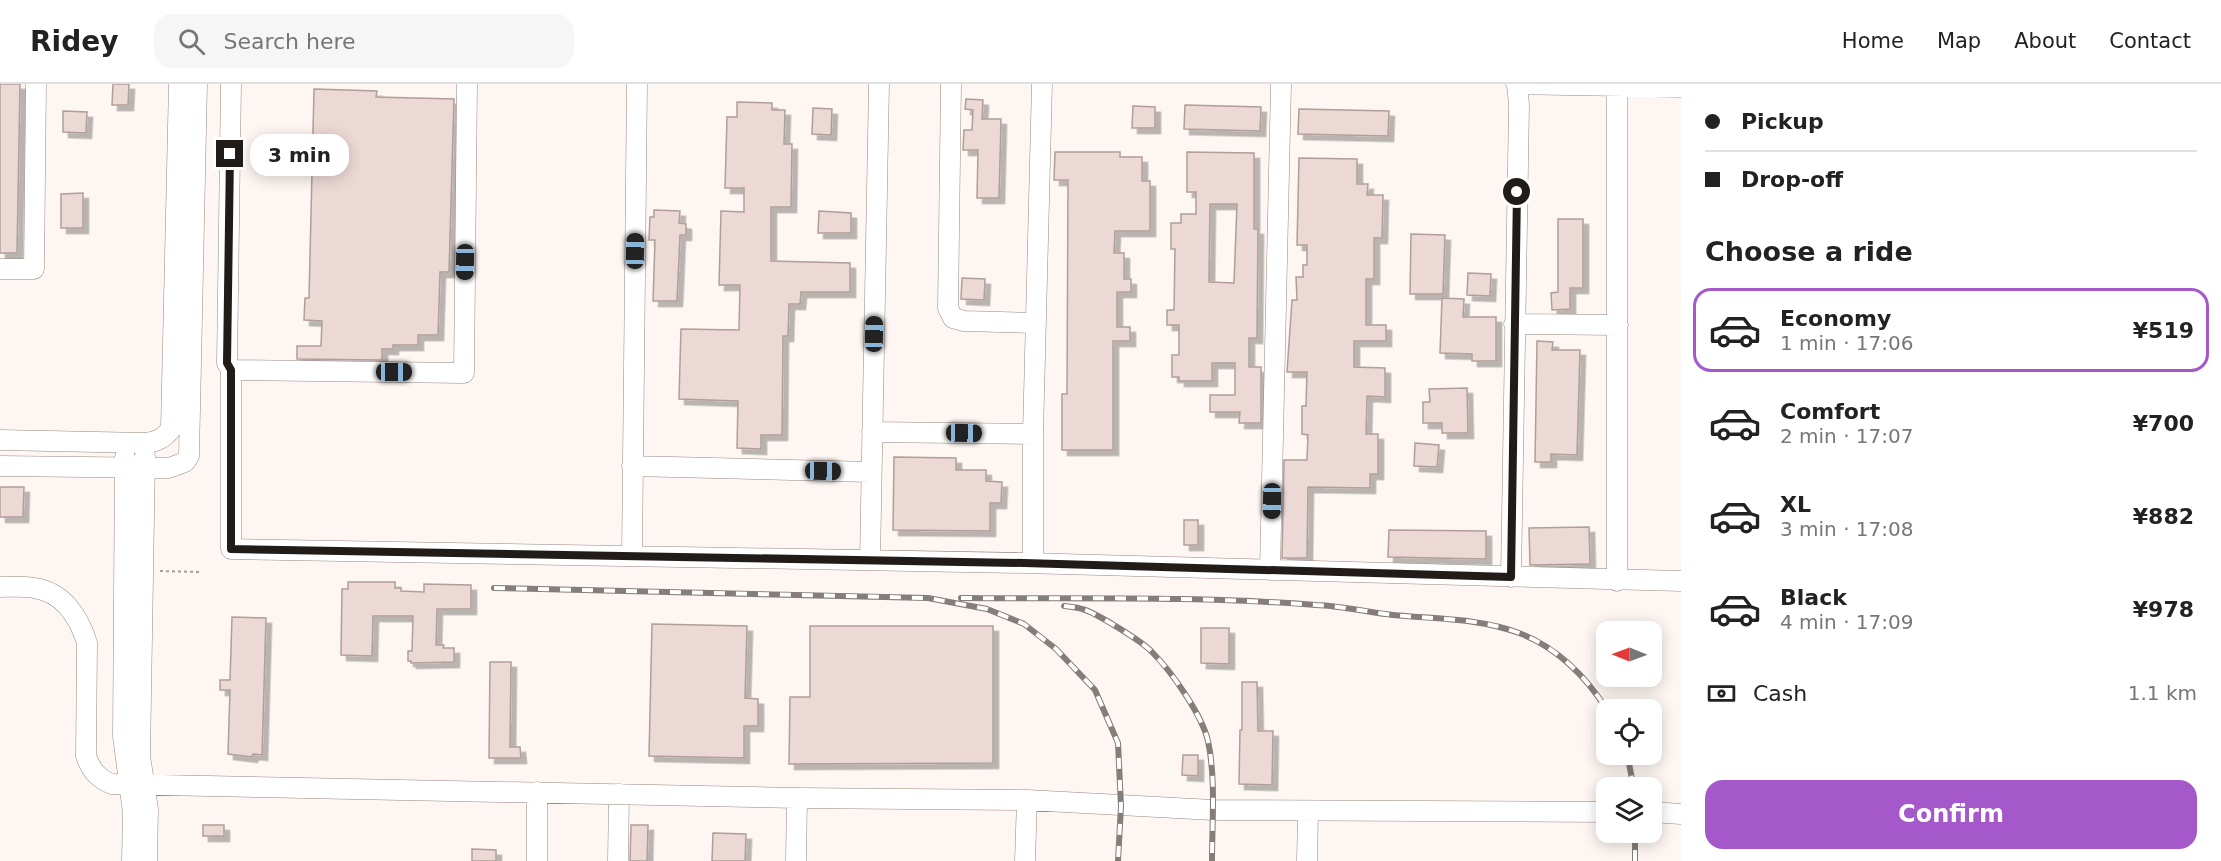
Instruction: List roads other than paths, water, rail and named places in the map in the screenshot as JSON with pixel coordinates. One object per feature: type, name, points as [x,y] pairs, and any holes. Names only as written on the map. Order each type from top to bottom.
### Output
[{"type":"street","points":[[0,269],[34,269],[36,84]]},
{"type":"street","points":[[0,440],[145,443],[166,436],[171,429],[179,84]]},
{"type":"street","points":[[0,466],[135,468],[178,466],[189,456],[196,84]]},
{"type":"street","points":[[231,84],[227,363],[231,370],[231,549],[1033,563],[1681,581]]},
{"type":"street","points":[[231,370],[464,373],[467,84]]},
{"type":"street","points":[[632,556],[637,84]]},
{"type":"street","points":[[870,560],[879,84]]},
{"type":"street","points":[[951,84],[948,308],[953,318],[964,321],[1036,323]]},
{"type":"street","points":[[1033,563],[1033,434],[1042,84]]},
{"type":"street","points":[[1270,570],[1281,84]]},
{"type":"street","points":[[1511,577],[1519,105],[1517,84],[1681,87]]},
{"type":"street","points":[[1617,86],[1617,581]]},
{"type":"street","points":[[1514,324],[1618,325]]},
{"type":"street","points":[[872,432],[1033,434]]},
{"type":"street","points":[[125,443],[135,468],[140,756],[133,813],[132,861]]},
{"type":"street","points":[[135,468],[145,443]]},
{"type":"street","points":[[632,466],[871,472]]},
{"type":"street","points":[[0,587],[34,588],[49,592],[73,611],[82,626],[87,643],[86,756],[93,771],[112,784],[797,798],[1027,800],[1167,808],[1308,812],[1596,812]]},
{"type":"street","points":[[137,785],[148,809],[147,861]]},
{"type":"street","points":[[537,792],[537,861]]},
{"type":"street","points":[[618,861],[619,794]]},
{"type":"street","points":[[796,861],[797,798]]},
{"type":"street","points":[[1025,861],[1027,800]]},
{"type":"street","points":[[1307,861],[1308,812]]},
{"type":"street","points":[[1662,813],[1681,814]]},
{"type":"railway","points":[[494,588],[928,598],[987,609],[1024,624],[1056,649],[1095,690],[1118,743],[1121,806],[1118,861]]},
{"type":"railway","points":[[961,598],[1183,599],[1272,602],[1488,624],[1519,633],[1545,646],[1580,674],[1600,699]]},
{"type":"railway","points":[[1064,606],[1088,611],[1147,647],[1160,660],[1200,719],[1208,741],[1213,785],[1212,861]]},
{"type":"railway","points":[[1629,765],[1632,777]]},
{"type":"railway","points":[[1635,843],[1635,861]]}]
